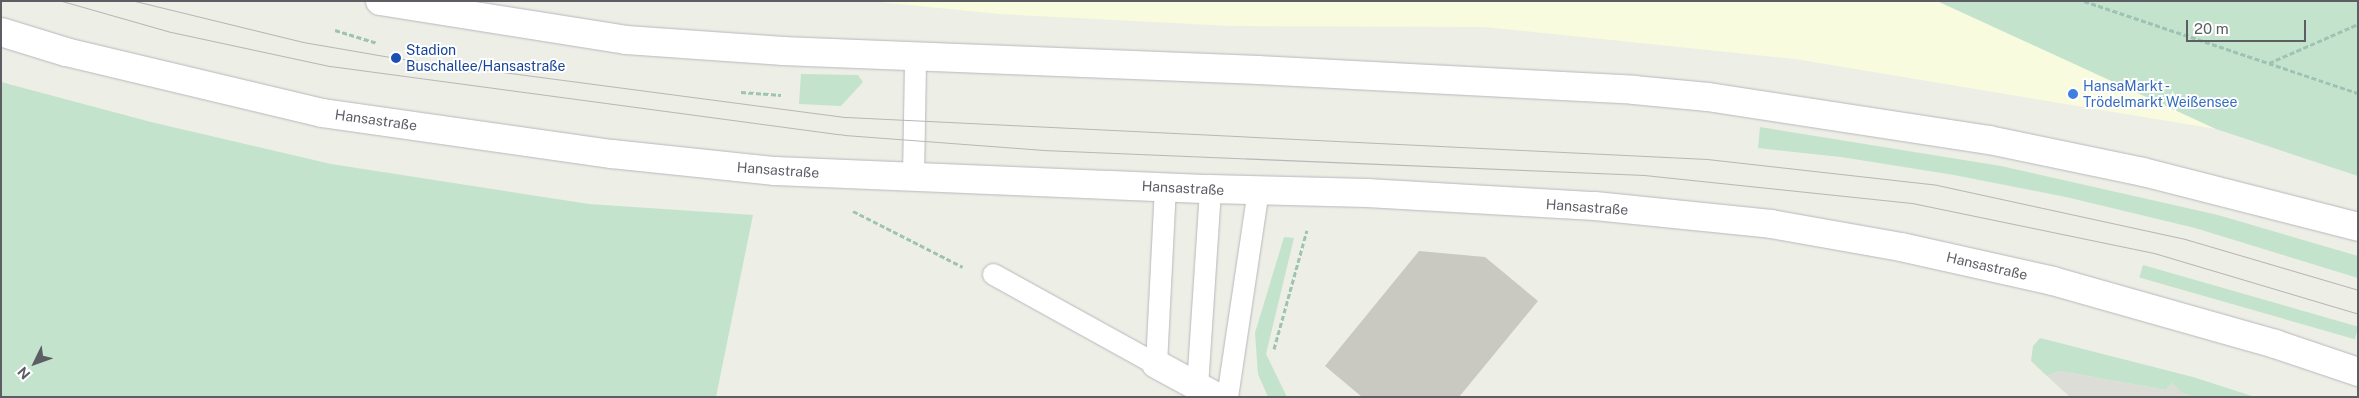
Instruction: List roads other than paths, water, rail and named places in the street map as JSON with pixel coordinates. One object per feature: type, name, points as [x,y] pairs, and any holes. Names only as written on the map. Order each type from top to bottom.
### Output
[{"type":"main road","points":[[380,1],[626,40],[915,57],[1278,70],[1634,90],[1708,97],[1989,140],[2143,172],[2358,227]]},
{"type":"main road","name":"Hansastraße","points":[[1,32],[66,52],[323,113],[612,154],[775,171],[1210,189],[1367,193],[1595,206],[1771,224],[1901,247],[2053,281],[2275,344],[2358,372]]},
{"type":"main road","points":[[1156,364],[1207,391]]},
{"type":"lane","points":[[913,177],[915,57]]},
{"type":"lane","points":[[993,274],[1156,364],[1165,186]]},
{"type":"lane","points":[[1207,391],[1210,189]]},
{"type":"lane","points":[[1227,397],[1258,190]]},
{"type":"tram line","points":[[62,1],[171,32],[330,66],[845,135],[1043,150],[1644,175],[1912,203],[2154,253],[2358,314]]},
{"type":"tram line","points":[[135,1],[303,42],[396,58],[846,117],[1707,159],[1937,185],[2185,239],[2358,290]]},
{"type":"place","name":"Stadion Buschallee/Hansastraße","points":[[396,58]]},
{"type":"place","name":"HansaMarkt - Trödelmarkt Weißensee","points":[[2073,94]]}]
